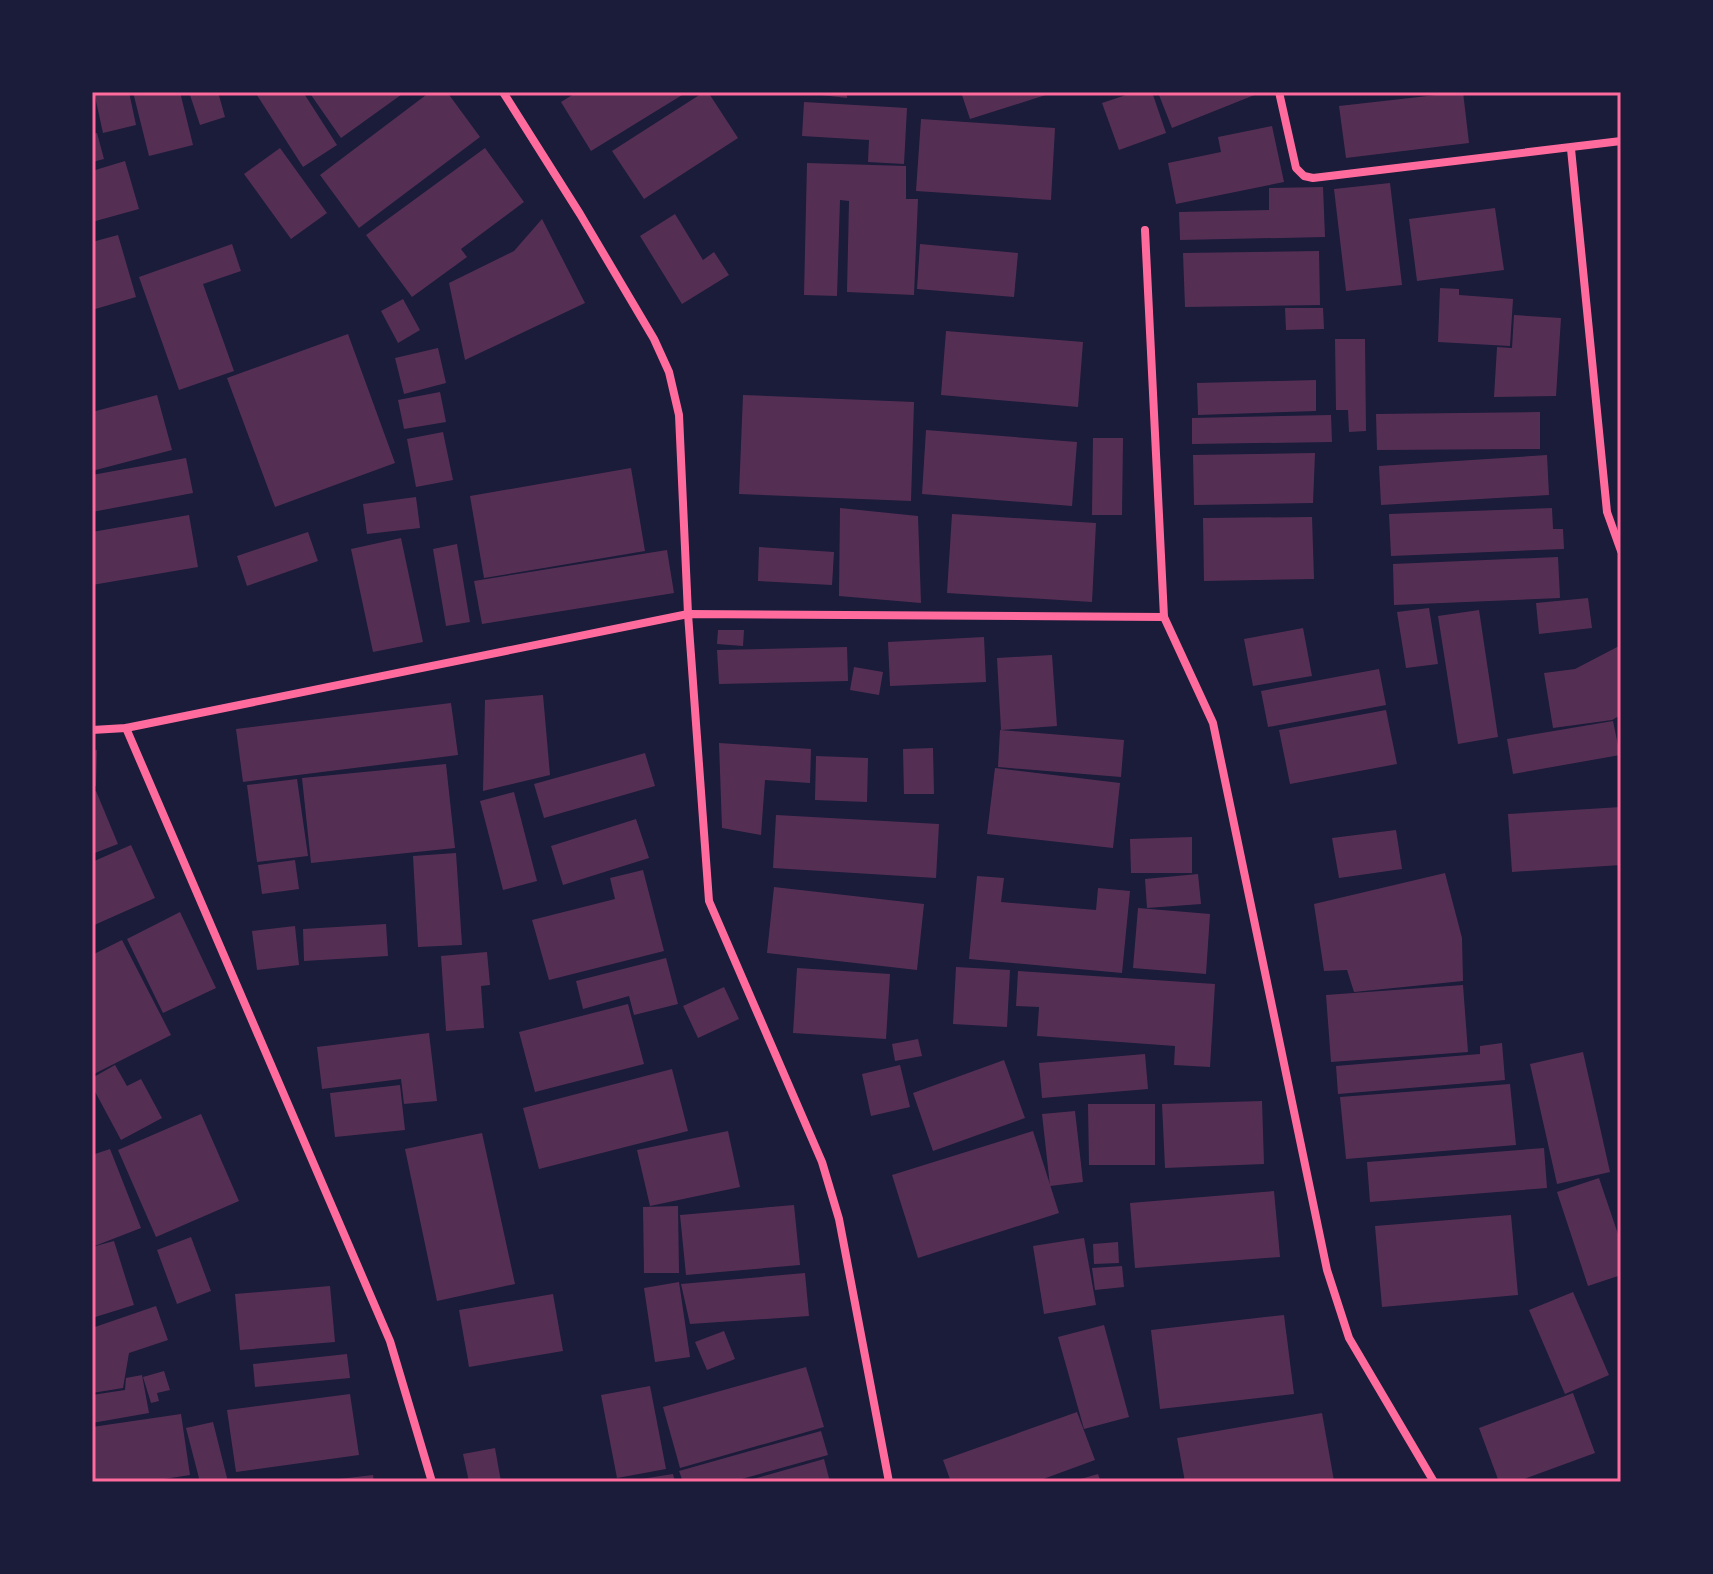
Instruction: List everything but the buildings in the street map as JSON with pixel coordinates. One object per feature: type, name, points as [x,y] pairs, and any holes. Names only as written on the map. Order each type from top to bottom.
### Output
[{"type":"street","points":[[503,92],[595,239],[654,339],[669,372],[679,415],[688,614],[709,901],[822,1162],[839,1219],[889,1482]]},
{"type":"street","points":[[1279,92],[1296,168],[1304,176],[1313,178],[1621,141]]},
{"type":"street","points":[[1571,149],[1607,512],[1621,551]]},
{"type":"street","points":[[1145,230],[1164,617],[1213,723],[1327,1270],[1349,1338],[1434,1482]]},
{"type":"street","points":[[92,730],[126,728],[688,614],[1164,617]]},
{"type":"street","points":[[126,728],[390,1341],[432,1482]]}]
